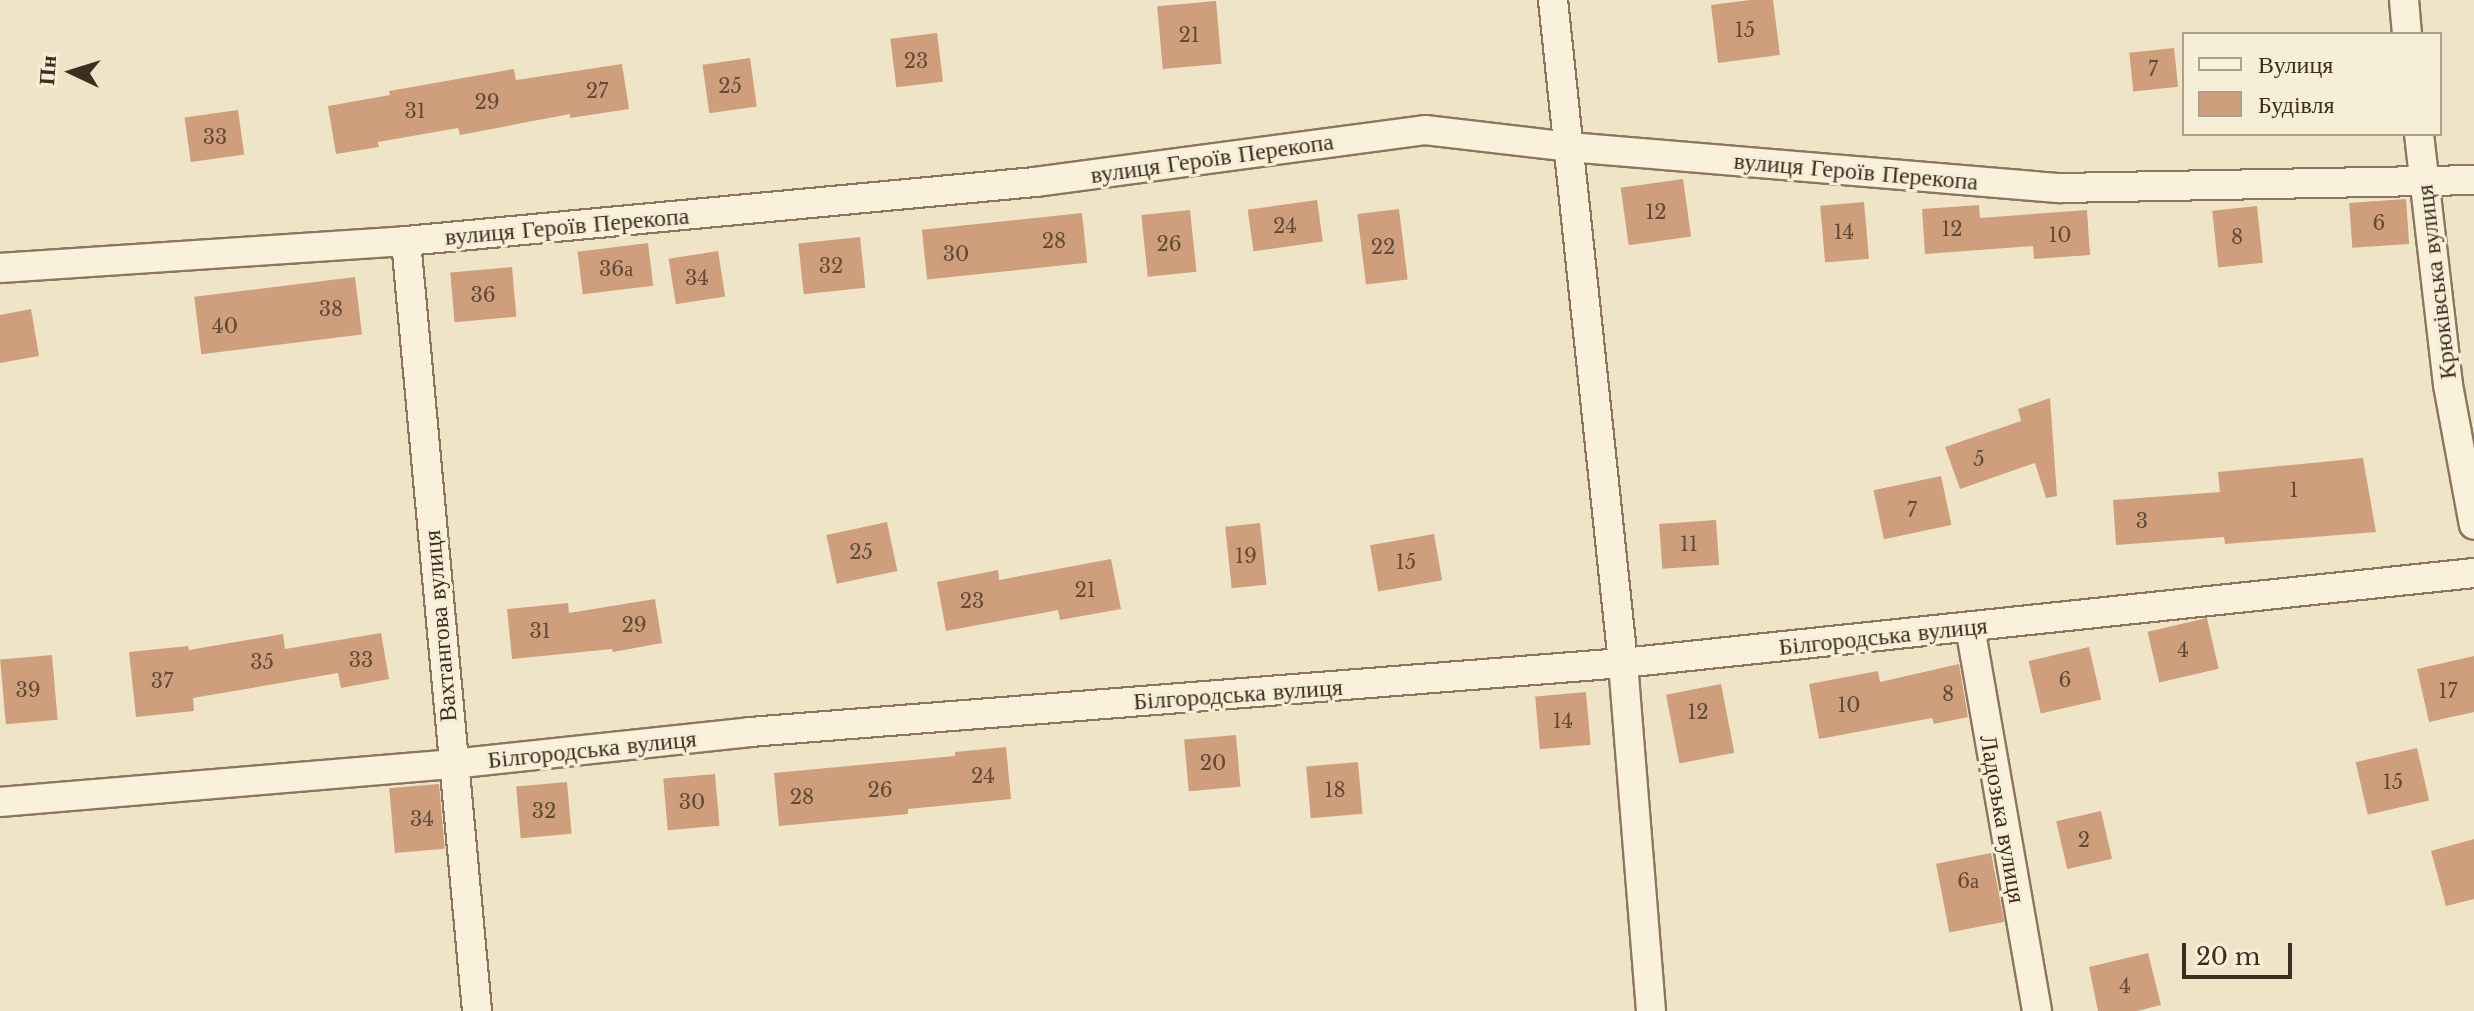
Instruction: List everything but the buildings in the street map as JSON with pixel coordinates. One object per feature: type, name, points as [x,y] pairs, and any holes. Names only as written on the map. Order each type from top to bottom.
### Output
[{"type":"street","points":[[1553,0],[1623,663],[1651,1011]]},
{"type":"street","points":[[2404,0],[2407,32]]},
{"type":"street","name":"вулиця Героїв Перекопа","points":[[0,268],[406,241],[1035,182],[1425,130],[1569,147],[2060,188],[2474,180]]},
{"type":"street","name":"Крюківська вулиця","points":[[2419,136],[2448,385],[2474,525]]},
{"type":"street","name":"Вахтангова вулиця","points":[[406,241],[477,1011]]},
{"type":"street","name":"Білгородська вулиця","points":[[0,802],[452,764],[766,730],[1623,663],[2474,573]]},
{"type":"street","name":"Ладозька вулиця","points":[[1970,627],[2037,1011]]}]
